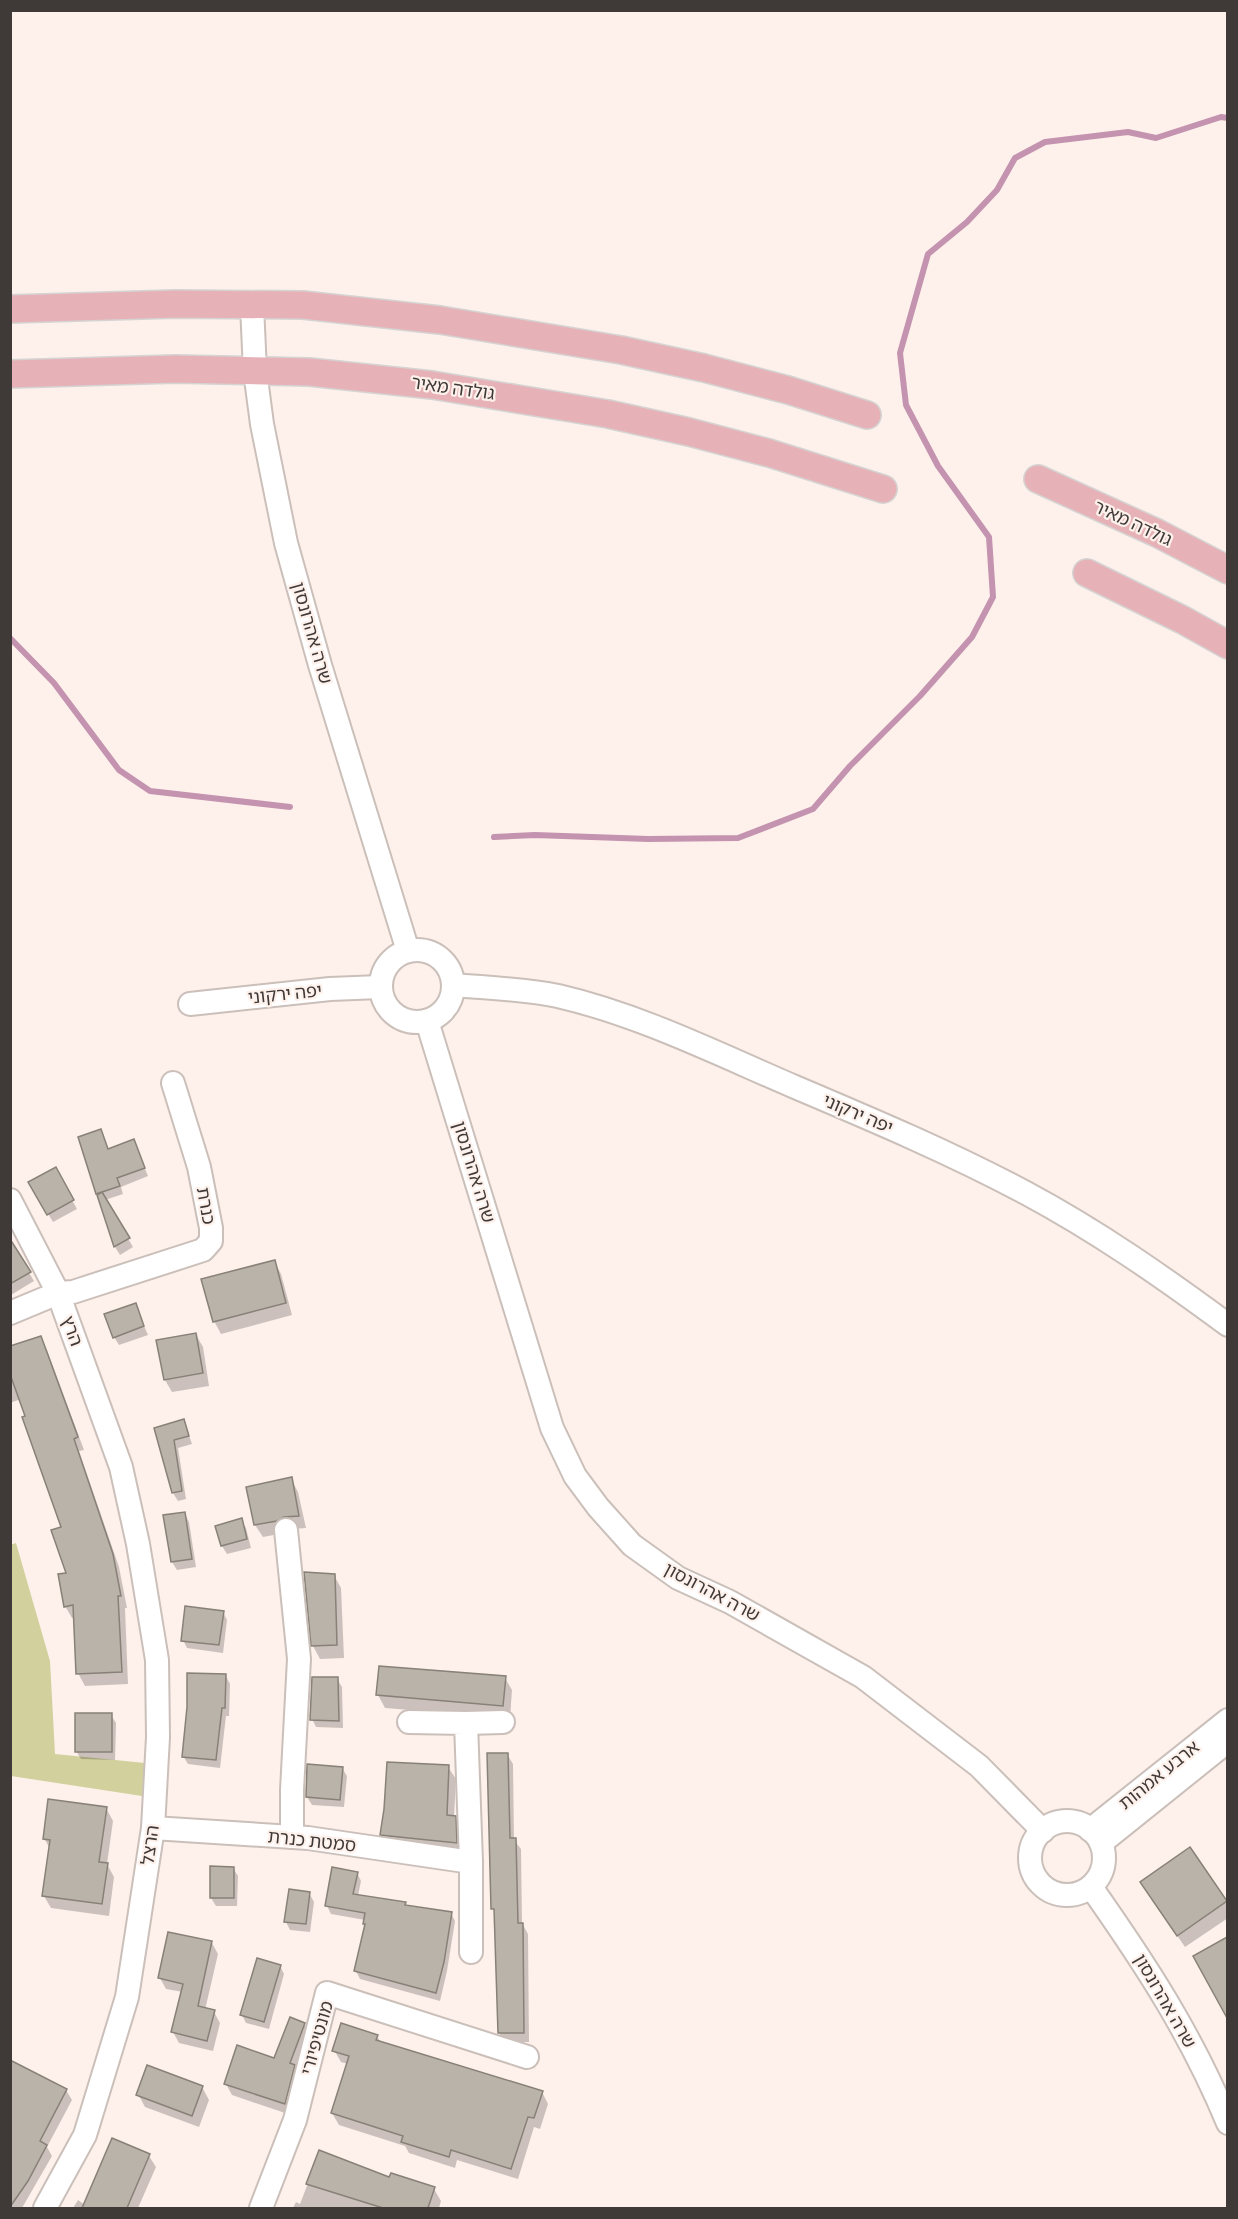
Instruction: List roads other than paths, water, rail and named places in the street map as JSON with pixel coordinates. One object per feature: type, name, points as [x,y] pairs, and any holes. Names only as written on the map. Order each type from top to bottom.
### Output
[{"type":"main road","points":[[10,309],[175,304],[303,305],[440,320],[536,334],[704,368],[788,390],[867,415]]},
{"type":"main road","name":"גולדה מאיר","points":[[10,374],[175,369],[309,372],[432,384],[608,414],[689,432],[769,453],[883,489]]},
{"type":"main road","name":"גולדה מאיר","points":[[1038,479],[1157,533],[1227,570]]},
{"type":"main road","points":[[1087,573],[1173,615],[1227,645]]},
{"type":"street","name":"שרה אהרונסון","points":[[252,306],[255,371],[262,424],[286,543],[320,665],[408,951]]},
{"type":"street","points":[[416,950],[431,952],[443,960],[451,972],[454,986],[451,1000],[443,1012],[427,1021],[417,1023],[403,1020],[391,1012],[383,1000],[380,987],[383,973],[391,960],[408,951],[416,950]]},
{"type":"street","name":"יפה ירקוני","points":[[454,986],[556,996],[605,1009],[661,1029],[871,1119],[1028,1194],[1149,1267],[1227,1325]]},
{"type":"street","name":"יפה ירקוני","points":[[190,1004],[330,989],[380,987]]},
{"type":"street","name":"שרה אהרונסון","points":[[427,1021],[552,1428],[575,1476],[598,1507],[632,1545],[678,1578],[730,1602],[863,1677],[979,1766],[1043,1831]]},
{"type":"street","name":"כנרת","points":[[58,1293],[73,1292],[128,1276],[202,1250],[211,1241],[211,1228],[199,1167],[173,1083]]},
{"type":"street","name":"הרץ","points":[[10,1200],[58,1293],[121,1467]]},
{"type":"street","points":[[10,1314],[58,1293]]},
{"type":"street","name":"הרצל","points":[[45,2208],[85,2135],[127,1997],[153,1828],[158,1737],[157,1660],[138,1544],[121,1467]]},
{"type":"street","points":[[286,1530],[299,1659],[292,1790],[292,1837]]},
{"type":"street","name":"ארבע אמהות","points":[[1096,1837],[1227,1719]]},
{"type":"street","points":[[409,1722],[503,1722]]},
{"type":"street","points":[[466,1723],[471,1862],[471,1952]]},
{"type":"street","name":"ארבע אמהות","points":[[1096,1837],[1227,1741]]},
{"type":"street","points":[[1067,1821],[1081,1824],[1096,1837],[1104,1858],[1102,1872],[1091,1887],[1082,1893],[1068,1896],[1053,1893],[1041,1885],[1032,1873],[1030,1859],[1033,1844],[1043,1831],[1053,1824],[1067,1821]]},
{"type":"street","name":"סמטת כנרת","points":[[153,1828],[292,1837],[471,1862]]},
{"type":"street","name":"שרה אהרונסון","points":[[1091,1887],[1163,1993],[1201,2064],[1227,2123]]},
{"type":"street","name":"מונטיפיורי","points":[[261,2208],[295,2120],[327,1994],[527,2057]]},
{"type":"waterway","points":[[494,837],[535,835],[648,839],[738,838],[813,809],[850,766],[920,696],[972,637],[993,597],[989,537],[938,466],[906,405],[900,353],[928,254],[967,222],[997,190],[1015,158],[1045,142],[1128,132],[1156,138],[1221,117],[1228,118]]},
{"type":"waterway","points":[[10,638],[54,683],[119,770],[150,791],[290,807]]}]
